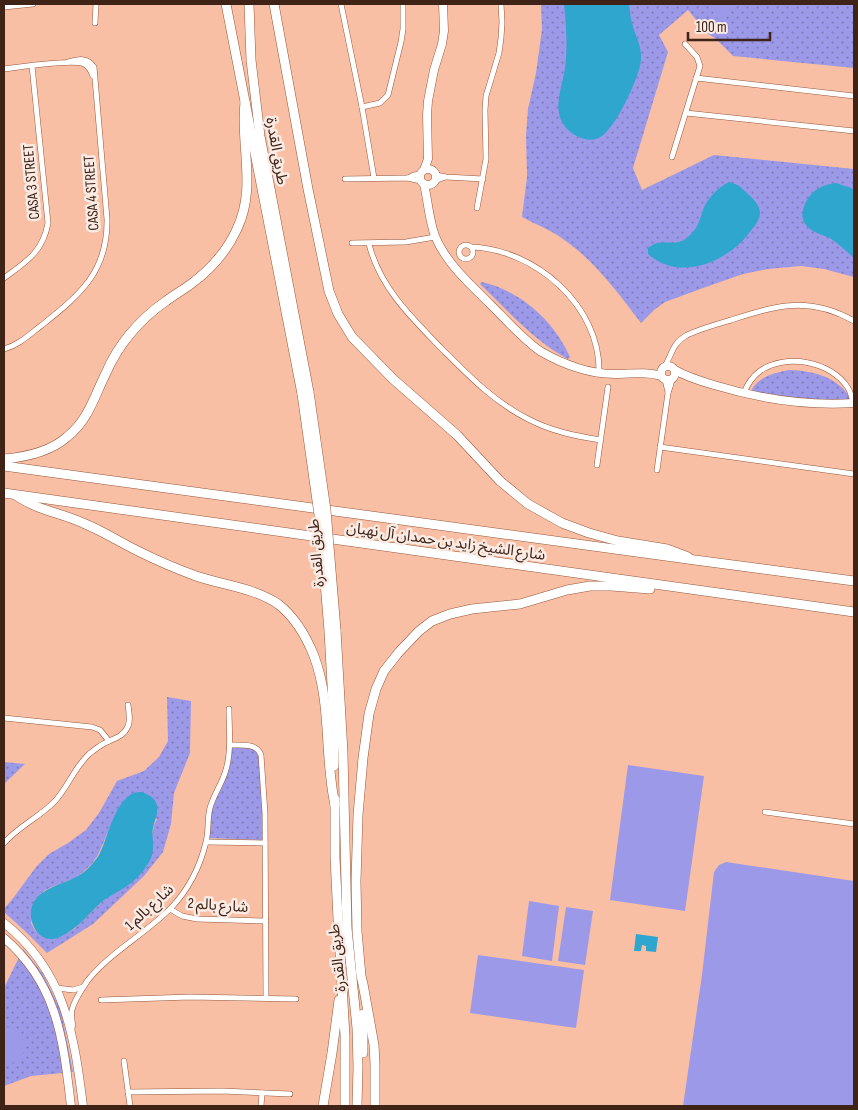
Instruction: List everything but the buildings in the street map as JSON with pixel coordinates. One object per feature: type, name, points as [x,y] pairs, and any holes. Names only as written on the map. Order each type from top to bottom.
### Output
[{"type":"main road","name":"طريق القدرة","points":[[226,4],[306,393]]},
{"type":"main road","name":"طريق القدرة","points":[[249,4],[251,60],[258,127],[306,393],[333,631],[343,753],[347,928],[357,1028],[357,1105]]},
{"type":"main road","points":[[274,4],[329,291],[338,314],[352,336],[393,379],[456,435],[500,481],[528,504],[551,518],[589,533],[618,541],[667,549],[695,560]]},
{"type":"main road","points":[[4,458],[23,457],[46,450],[74,432],[88,412],[111,362],[131,333],[156,309],[205,272],[226,247],[238,228],[246,196],[248,174],[243,130],[245,102]]},
{"type":"main road","name":"شارع الشيخ زايد بن حمدان آل نهيان","points":[[4,466],[854,581]]},
{"type":"main road","name":"شارع الشيخ زايد بن حمدان آل نهيان","points":[[4,493],[854,612]]},
{"type":"main road","points":[[15,494],[36,506],[68,516],[96,528],[168,565],[264,596],[290,614],[309,644],[320,677],[324,699],[330,779],[335,805]]},
{"type":"main road","name":"طريق القدرة","points":[[375,1106],[374,1045],[361,976],[357,931],[356,881],[363,758],[369,714],[376,689],[384,671],[413,636],[426,625],[458,612],[515,605],[567,590],[590,586],[654,589],[677,587]]},
{"type":"main road","name":"طريق القدرة","points":[[333,631],[335,857],[345,1036],[345,1106]]},
{"type":"main road","points":[[357,1105],[362,1082],[364,1048],[361,976]]},
{"type":"main road","name":"طريق القدرة","points":[[322,1106],[331,1060],[342,980]]},
{"type":"street","points":[[4,7],[34,4]]},
{"type":"street","points":[[95,24],[96,4]]},
{"type":"street","points":[[341,4],[362,106],[374,178]]},
{"type":"street","points":[[362,106],[380,103],[388,95],[401,42],[403,4]]},
{"type":"street","points":[[444,4],[442,44],[434,70],[428,102],[428,199],[430,218],[436,236],[442,250],[451,263],[525,339],[559,361],[579,368],[599,373],[615,374],[668,373],[744,393],[788,402],[810,404],[854,403],[851,393],[840,379],[823,368],[798,362],[781,363],[766,368],[754,376],[744,393]]},
{"type":"street","points":[[477,208],[486,159],[484,110],[486,96],[499,54],[502,22],[501,4]]},
{"type":"street","points":[[672,157],[700,66],[697,57],[685,44]]},
{"type":"street","name":"CASA 4 STREET","points":[[4,69],[78,60],[87,61],[94,68],[107,219],[106,243],[102,259],[95,273],[75,297],[27,337],[16,345],[4,349]]},
{"type":"street","name":"CASA 3 STREET","points":[[4,278],[20,267],[36,251],[42,243],[48,223],[32,66]]},
{"type":"street","points":[[696,78],[854,96]]},
{"type":"street","points":[[686,113],[854,131]]},
{"type":"street","points":[[344,179],[407,178],[414,175],[428,178],[483,179]]},
{"type":"street","points":[[352,243],[406,242],[436,236]]},
{"type":"street","points":[[369,244],[379,273],[398,302],[480,386],[496,399],[528,419],[562,432],[601,440]]},
{"type":"street","points":[[471,247],[494,250],[517,257],[538,268],[559,286],[579,308],[591,330],[598,354],[599,373]]},
{"type":"street","points":[[657,470],[668,393],[671,352],[677,342],[687,334],[771,307],[792,305],[830,310],[854,321]]},
{"type":"street","points":[[597,465],[608,387]]},
{"type":"street","points":[[660,447],[854,474]]},
{"type":"street","points":[[4,843],[21,826],[51,804],[61,793],[83,760],[95,749],[122,734],[127,728],[129,720],[128,705]]},
{"type":"street","name":"شارع بالم 1","points":[[71,1033],[74,1025],[72,1010],[83,987],[108,960],[170,909],[180,898],[198,868],[207,842],[209,811],[224,774],[230,744],[229,709]]},
{"type":"street","points":[[4,718],[92,727],[100,730],[109,740]]},
{"type":"street","points":[[230,744],[254,747],[260,752],[264,796],[266,998]]},
{"type":"street","points":[[765,812],[854,824]]},
{"type":"street","points":[[207,842],[265,843]]},
{"type":"street","name":"شارع بالم 2","points":[[170,909],[182,916],[197,919],[266,921]]},
{"type":"street","points":[[4,925],[23,940],[43,964],[57,988],[71,1033],[83,1106]]},
{"type":"street","points":[[4,938],[25,959],[46,991],[56,1018],[71,1080],[80,1083]]},
{"type":"street","points":[[57,988],[73,990],[83,987]]},
{"type":"street","points":[[102,1000],[190,997],[296,999]]},
{"type":"street","points":[[65,1059],[72,1106]]},
{"type":"street","points":[[124,1061],[130,1106]]},
{"type":"street","points":[[128,1092],[210,1091],[290,1094]]},
{"type":"street","points":[[261,1106],[262,1093]]},
{"type":"shaded area","points":[[541,4],[854,4],[854,68],[733,56],[707,33],[688,10],[659,35],[668,52],[633,168],[642,190],[714,155],[854,169],[854,277],[824,269],[801,266],[768,269],[743,274],[665,302],[641,323],[605,278],[575,248],[548,230],[522,217],[527,177],[526,135],[528,109],[536,73],[542,29]]},
{"type":"shaded area","points":[[713,4],[732,4],[720,19],[714,13]]},
{"type":"shaded area","points":[[482,282],[510,292],[535,309],[555,331],[570,357],[568,359],[556,352],[533,334],[480,284]]},
{"type":"shaded area","points":[[789,370],[807,372],[832,380],[851,399],[849,403],[828,403],[755,395],[752,389],[763,378]]},
{"type":"shaded area","points":[[167,697],[191,701],[190,753],[174,793],[171,824],[163,852],[144,876],[93,924],[47,953],[4,912],[4,909],[36,867],[49,854],[86,830],[99,813],[117,781],[144,771],[159,757],[168,741]],"holes":[[[126,798],[157,819],[154,825],[147,866],[128,885],[106,898],[74,929],[54,939],[41,935],[35,930],[31,923],[35,900],[44,891],[76,878],[91,865],[98,855],[114,818]]]},
{"type":"shaded area","points":[[230,746],[249,748],[259,754],[264,840],[208,838],[210,817]]},
{"type":"shaded area","points":[[4,762],[25,764],[4,784]]},
{"type":"shaded area","points":[[628,765],[704,776],[685,911],[610,900]]},
{"type":"shaded area","points":[[726,862],[854,881],[854,1106],[683,1106],[702,975],[714,872],[719,865]]},
{"type":"shaded area","points":[[529,901],[559,906],[552,961],[522,956]]},
{"type":"shaded area","points":[[566,907],[593,911],[585,965],[558,961]]},
{"type":"shaded area","points":[[23,949],[43,974],[61,1011],[73,1072],[31,1076],[4,1086],[4,988]]},
{"type":"shaded area","points":[[478,955],[584,970],[576,1028],[470,1013]]},
{"type":"shaded area","points":[[4,1025],[28,1041],[18,1061],[15,1059],[10,1067],[4,1063]]},
{"type":"water","points":[[564,4],[629,4],[631,21],[640,49],[640,66],[629,96],[616,119],[603,135],[596,139],[591,140],[574,135],[564,126],[560,117],[558,105],[566,52]]},
{"type":"water","points":[[729,182],[740,187],[752,198],[760,210],[755,226],[743,241],[726,254],[707,264],[686,268],[668,265],[648,254],[648,248],[654,244],[676,243],[688,237],[696,228],[710,198],[717,190]]},
{"type":"water","points":[[836,183],[854,190],[854,258],[830,238],[811,230],[804,222],[802,214],[807,200],[816,190]]},
{"type":"water","points":[[141,792],[155,800],[157,804],[153,828],[153,849],[147,866],[134,880],[104,900],[72,930],[54,939],[41,936],[33,926],[31,919],[32,906],[35,900],[48,889],[78,876],[94,862],[99,855],[112,821],[121,804],[127,797]]},
{"type":"water","points":[[636,934],[658,937],[656,952],[646,951],[646,946],[642,945],[641,951],[634,951]]}]
